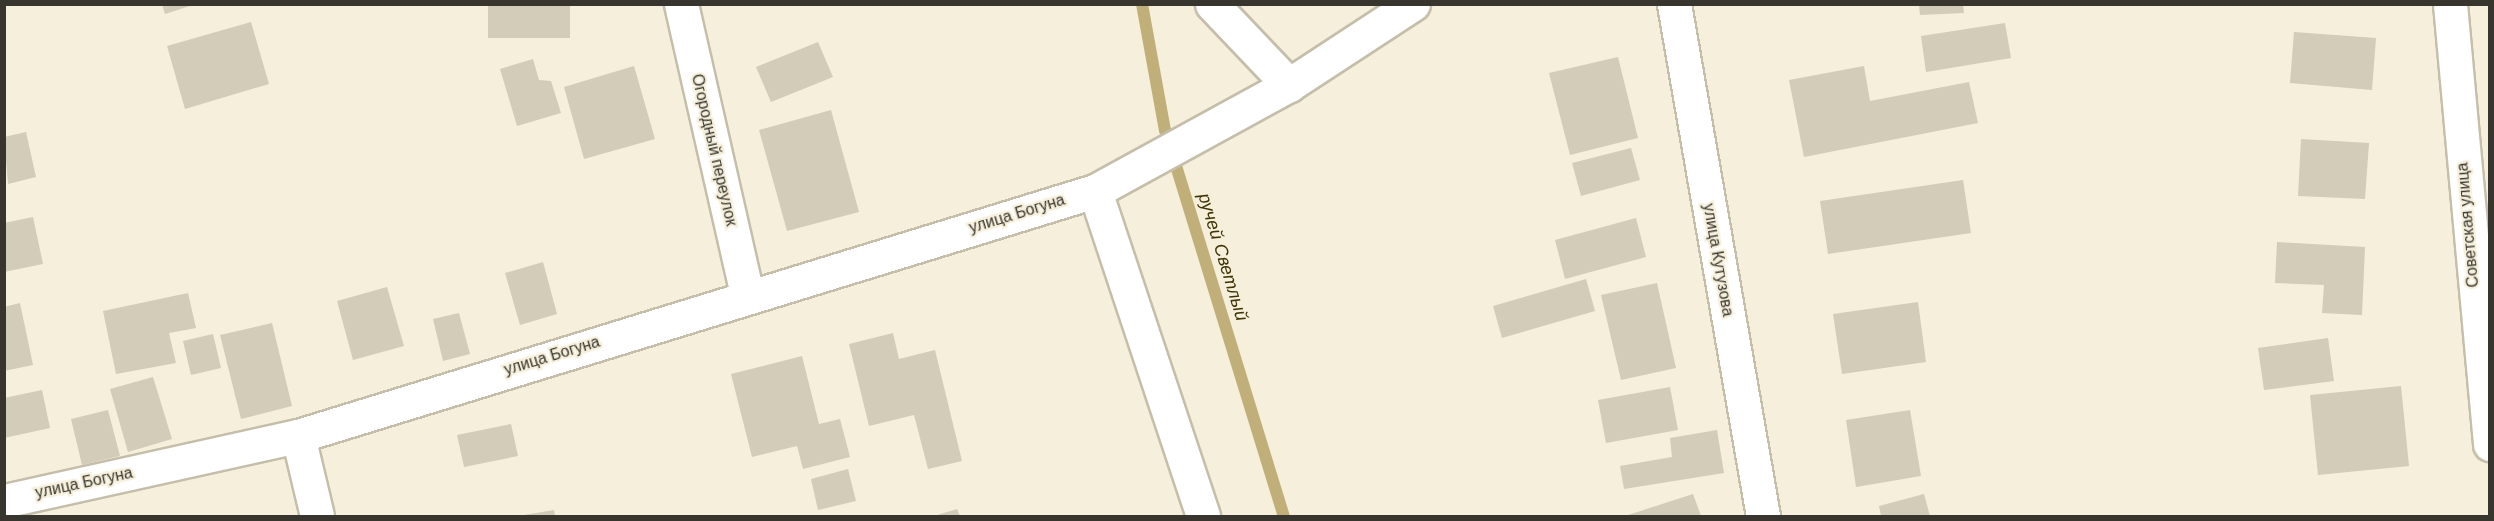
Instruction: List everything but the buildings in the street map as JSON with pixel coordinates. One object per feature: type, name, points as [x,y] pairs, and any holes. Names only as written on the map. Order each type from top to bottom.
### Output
[{"type":"street","name":"Огородный переулок","points":[[681,4],[747,295]]},
{"type":"street","points":[[1212,4],[1289,85]]},
{"type":"street","name":"улица Богуна","points":[[4,501],[298,436],[747,295],[1095,191],[1289,85],[1413,4]]},
{"type":"street","name":"улица Кутузова","points":[[1674,4],[1763,516]]},
{"type":"street","name":"Советская улица","points":[[2450,4],[2490,444]]},
{"type":"street","points":[[1095,191],[1203,516]]},
{"type":"street","points":[[298,436],[317,516]]},
{"type":"waterway","name":"ручей Светлый","points":[[1142,4],[1165,130],[1284,516]]}]
